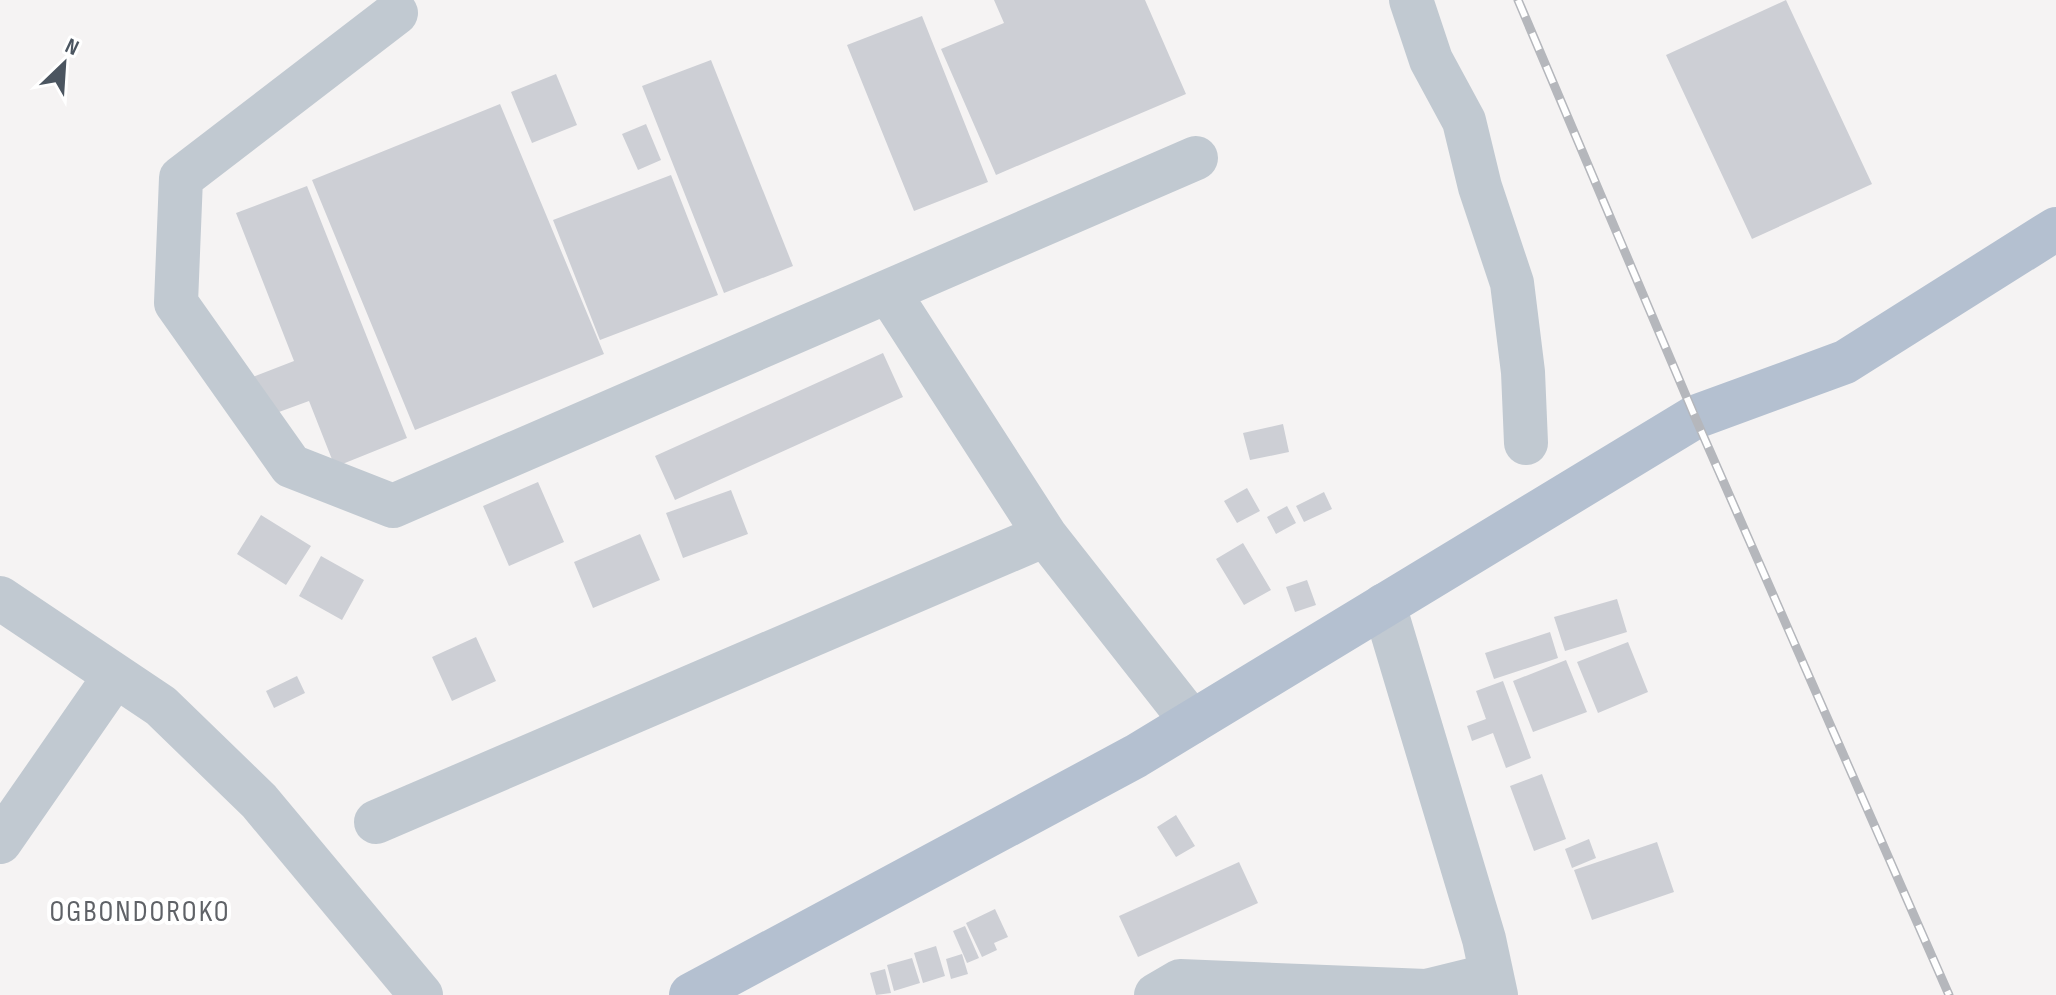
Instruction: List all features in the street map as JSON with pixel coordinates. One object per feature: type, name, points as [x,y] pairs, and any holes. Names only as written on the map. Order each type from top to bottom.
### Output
[{"type":"main road","points":[[691,995],[1136,756],[1695,417],[1845,362],[2056,229]]},
{"type":"street","points":[[1411,0],[1431,60],[1464,121],[1480,187],[1512,283],[1523,372],[1526,443]]},
{"type":"street","points":[[396,13],[181,178],[176,303],[291,466],[393,506],[1196,158]]},
{"type":"street","points":[[889,293],[1045,535],[1192,722]]},
{"type":"street","points":[[376,822],[1045,535]]},
{"type":"street","points":[[0,598],[161,706],[259,801],[421,995]]},
{"type":"street","points":[[1156,995],[1180,981],[1426,991],[1494,985],[1484,939],[1384,605]]},
{"type":"street","points":[[0,842],[115,676]]},
{"type":"building","points":[[994,0],[1145,0],[1186,94],[996,175],[941,49],[1004,23]]},
{"type":"building","points":[[1786,0],[1872,184],[1752,239],[1666,55]]},
{"type":"building","points":[[922,16],[988,182],[914,211],[847,45]]},
{"type":"building","points":[[711,60],[793,266],[724,293],[642,86]]},
{"type":"building","points":[[556,74],[577,125],[532,143],[511,92]]},
{"type":"building","points":[[500,104],[604,354],[415,430],[312,180]]},
{"type":"building","points":[[646,124],[661,160],[638,170],[622,134]]},
{"type":"building","points":[[671,175],[718,295],[600,340],[553,220]]},
{"type":"building","points":[[307,186],[407,438],[335,467],[309,401],[268,416],[253,377],[294,361],[236,213]]},
{"type":"building","points":[[883,353],[903,397],[675,500],[655,456]]},
{"type":"building","points":[[1283,424],[1289,452],[1250,460],[1243,433]]},
{"type":"building","points":[[538,482],[564,542],[509,566],[483,506]]},
{"type":"building","points":[[1247,488],[1260,511],[1237,523],[1224,501]]},
{"type":"building","points":[[731,490],[748,534],[683,558],[666,513]]},
{"type":"building","points":[[1324,492],[1332,509],[1304,522],[1296,506]]},
{"type":"building","points":[[1287,506],[1296,523],[1276,534],[1267,517]]},
{"type":"building","points":[[261,515],[311,546],[286,585],[237,554]]},
{"type":"building","points":[[640,534],[660,580],[593,608],[574,562]]},
{"type":"building","points":[[1243,543],[1271,590],[1244,605],[1216,559]]},
{"type":"building","points":[[321,556],[364,580],[342,620],[299,596]]},
{"type":"building","points":[[1307,580],[1316,605],[1295,612],[1286,587]]},
{"type":"building","points":[[1617,599],[1627,632],[1565,651],[1554,617]]},
{"type":"building","points":[[1550,632],[1558,658],[1494,679],[1485,653]]},
{"type":"building","points":[[476,637],[496,681],[452,701],[432,657]]},
{"type":"building","points":[[1628,642],[1648,692],[1598,713],[1577,662]]},
{"type":"building","points":[[1566,660],[1587,712],[1533,732],[1513,681]]},
{"type":"building","points":[[297,676],[305,693],[274,708],[266,691]]},
{"type":"building","points":[[1503,681],[1531,758],[1506,768],[1493,733],[1472,741],[1467,726],[1486,719],[1476,691]]},
{"type":"building","points":[[1542,774],[1566,839],[1534,851],[1510,786]]},
{"type":"building","points":[[1176,815],[1195,846],[1176,857],[1157,827]]},
{"type":"building","points":[[1589,839],[1596,858],[1572,868],[1565,849]]},
{"type":"building","points":[[1657,842],[1674,892],[1592,920],[1574,870]]},
{"type":"building","points":[[1239,862],[1258,903],[1138,957],[1119,916]]},
{"type":"building","points":[[995,909],[1008,937],[994,943],[997,950],[982,957],[966,923]]},
{"type":"building","points":[[965,926],[979,958],[967,963],[953,931]]},
{"type":"building","points":[[936,946],[945,976],[923,983],[914,953]]},
{"type":"building","points":[[962,954],[968,974],[951,979],[946,959]]},
{"type":"building","points":[[912,958],[920,983],[894,991],[887,965]]},
{"type":"building","points":[[885,969],[891,993],[876,995],[870,973]]},
{"type":"railway","points":[[1518,0],[1695,417],[1949,995]]},
{"type":"district","name":"OGBONDOROKO","points":[[140,911]]}]
